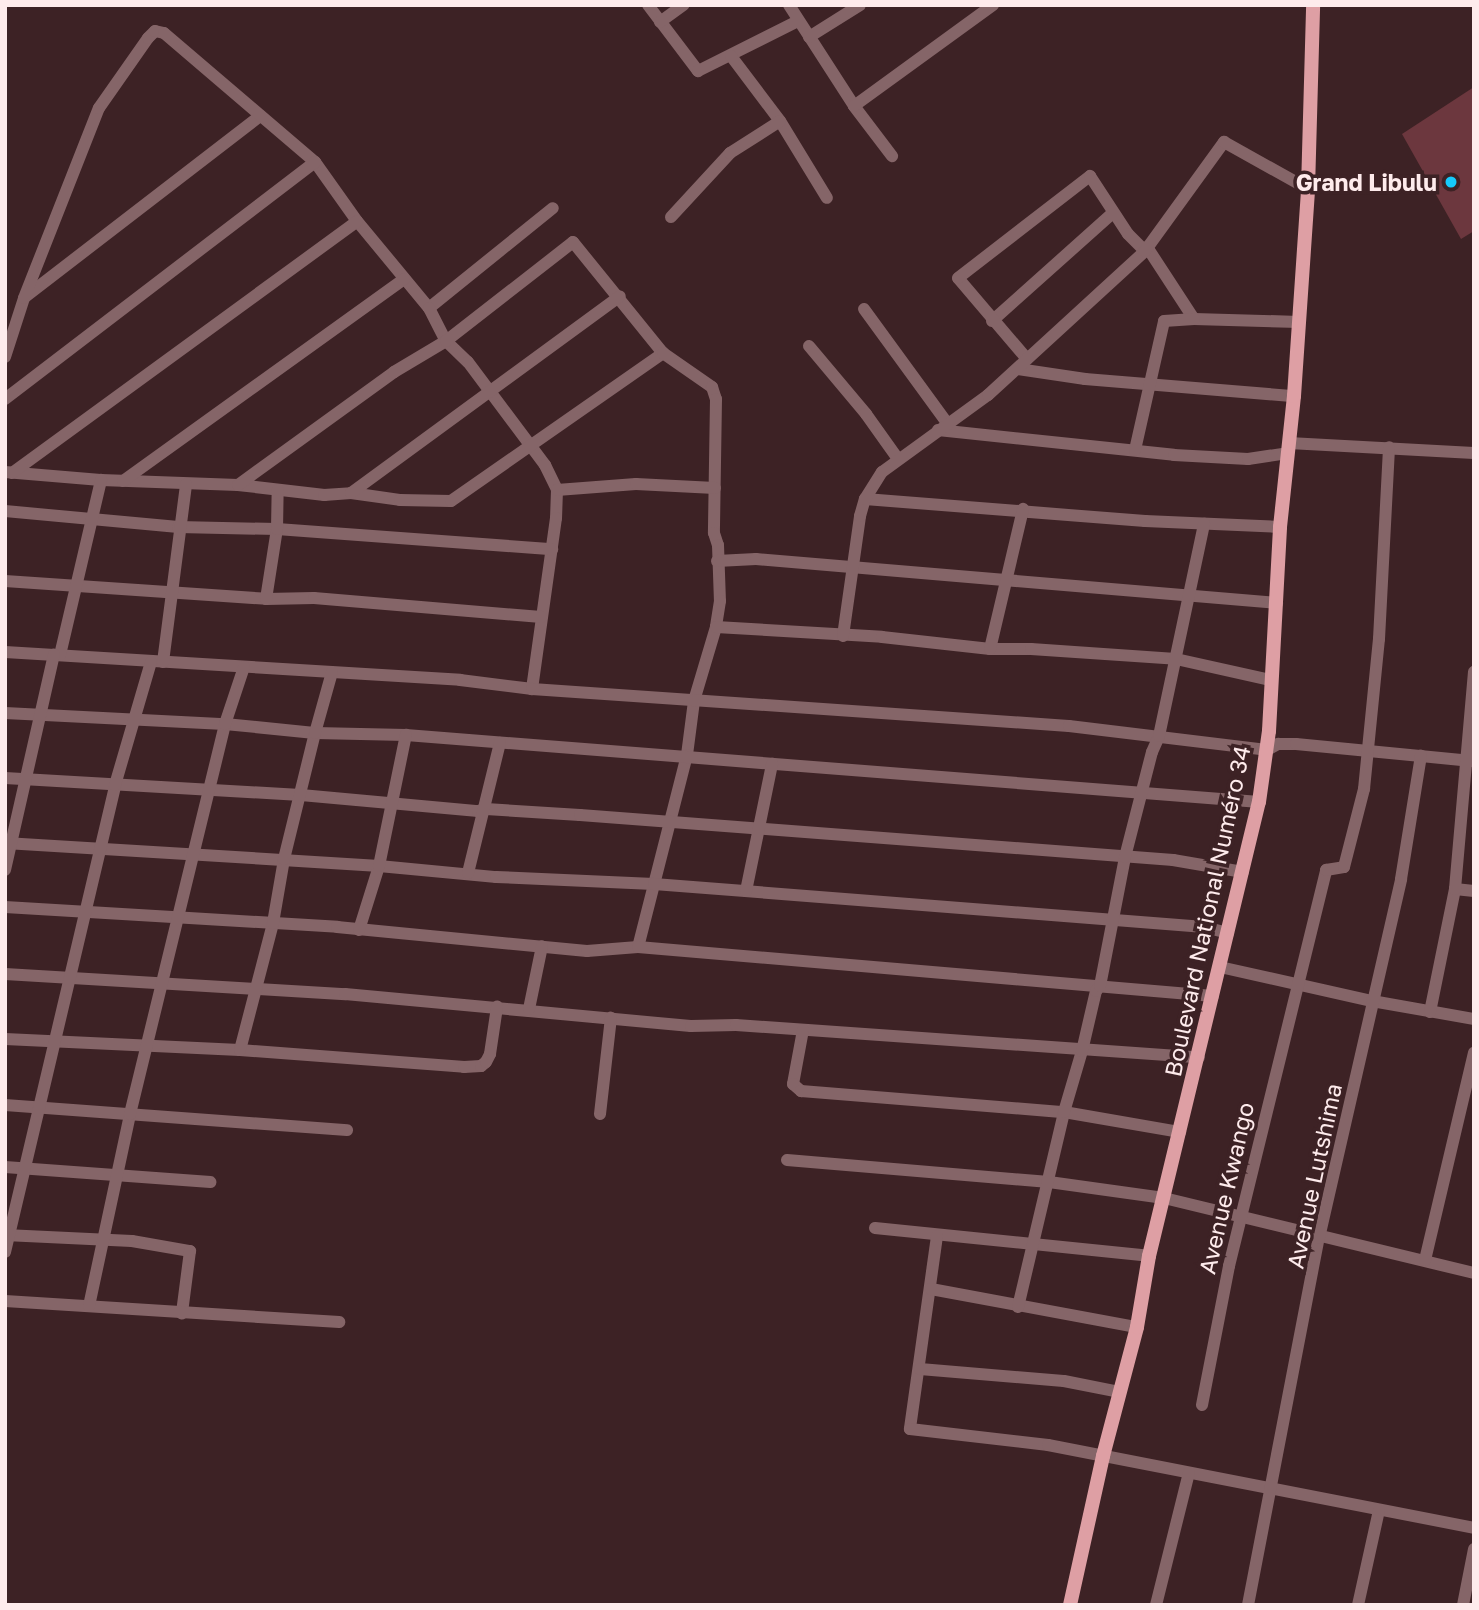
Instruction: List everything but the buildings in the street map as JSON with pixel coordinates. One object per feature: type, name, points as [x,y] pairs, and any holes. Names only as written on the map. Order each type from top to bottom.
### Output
[{"type":"main road","name":"Boulevard National Numéro 34","points":[[1070,1605],[1103,1456],[1137,1327],[1149,1256],[1259,802],[1266,750],[1280,527],[1294,396],[1308,189],[1313,5]]},
{"type":"street","points":[[648,5],[698,71],[798,21]]},
{"type":"street","points":[[660,22],[683,5]]},
{"type":"street","points":[[789,5],[854,106],[892,156]]},
{"type":"street","points":[[809,37],[860,5]]},
{"type":"street","points":[[854,106],[993,5]]},
{"type":"street","points":[[5,357],[24,298],[99,108],[155,31],[164,33],[315,162],[357,220],[429,308],[446,341],[468,362],[531,447],[557,490],[552,549],[532,689]]},
{"type":"street","points":[[731,56],[780,121],[827,198]]},
{"type":"street","points":[[24,298],[260,116]]},
{"type":"street","points":[[671,217],[730,153],[780,121]]},
{"type":"street","points":[[843,636],[854,566],[853,555],[865,499],[882,472],[1022,364],[1146,249],[1224,142],[1308,189]]},
{"type":"street","points":[[5,399],[315,162]]},
{"type":"street","points":[[1194,319],[1146,249],[1113,213],[1090,176],[958,278],[1022,364],[1151,383],[1294,396]]},
{"type":"street","points":[[429,308],[553,208]]},
{"type":"street","points":[[992,321],[1113,213]]},
{"type":"street","points":[[9,473],[357,220]]},
{"type":"street","points":[[238,485],[394,372],[446,341],[573,242],[620,296],[663,353],[712,387],[716,399],[715,488],[720,601],[716,627],[694,701],[687,755],[638,947]]},
{"type":"street","points":[[123,481],[404,279]]},
{"type":"street","points":[[351,493],[620,296]]},
{"type":"street","points":[[864,309],[943,427],[1135,450],[1248,459],[1289,448],[1389,447],[1474,453]]},
{"type":"street","points":[[1135,450],[1164,321],[1194,319],[1298,322]]},
{"type":"street","points":[[810,346],[866,414],[898,459]]},
{"type":"street","points":[[9,473],[101,480],[238,485],[324,495],[351,493],[400,500],[451,501],[663,353]]},
{"type":"street","points":[[1368,751],[1379,639],[1389,447]]},
{"type":"street","points":[[5,870],[8,843],[28,779],[41,714],[77,586],[101,480]]},
{"type":"street","points":[[5,1252],[115,785],[157,662],[186,484]]},
{"type":"street","points":[[557,490],[636,484],[715,488]]},
{"type":"street","points":[[266,599],[277,529],[278,490]]},
{"type":"street","points":[[865,499],[1280,527]]},
{"type":"street","points":[[990,649],[1023,509]]},
{"type":"street","points":[[5,511],[178,527],[277,529],[552,549]]},
{"type":"street","points":[[1018,1307],[1035,1244],[1063,1112],[1082,1051],[1096,991],[1100,986],[1125,857],[1159,736],[1204,523]]},
{"type":"street","points":[[717,561],[756,559],[854,566],[1277,603]]},
{"type":"street","points":[[5,581],[266,599],[314,598],[541,617]]},
{"type":"street","points":[[716,627],[990,649],[1031,649],[1177,659],[1270,680]]},
{"type":"street","points":[[5,652],[460,680],[532,689],[833,708],[1159,736],[1266,750],[1278,744],[1296,744],[1470,760]]},
{"type":"street","points":[[89,1306],[130,1114],[193,853],[225,724],[244,667]]},
{"type":"street","points":[[240,1050],[273,923],[284,859],[332,671]]},
{"type":"street","points":[[1430,1013],[1455,889],[1470,760],[1474,672]]},
{"type":"street","points":[[5,713],[225,724],[315,733],[406,735],[667,757],[687,755],[772,764],[1007,780],[1042,786],[1056,783],[1259,802]]},
{"type":"street","points":[[359,930],[379,866],[406,735]]},
{"type":"street","points":[[468,873],[486,809],[500,743]]},
{"type":"street","name":"Avenue Kwango","points":[[1202,1405],[1240,1217],[1326,870],[1345,867],[1364,789],[1368,751]]},
{"type":"street","name":"Avenue Lutshima","points":[[1248,1605],[1269,1504],[1268,1489],[1319,1238],[1401,879],[1421,756]]},
{"type":"street","points":[[746,891],[772,764]]},
{"type":"street","points":[[5,778],[301,795],[478,811],[486,809],[670,822],[1125,857],[1205,864],[1243,872]]},
{"type":"street","points":[[8,843],[654,884],[1113,919],[1204,927],[1228,933]]},
{"type":"street","points":[[1455,889],[1474,891]]},
{"type":"street","points":[[5,907],[273,923],[587,951],[638,947],[1213,996]]},
{"type":"street","points":[[529,1009],[542,946]]},
{"type":"street","points":[[1220,967],[1372,1002],[1474,1020]]},
{"type":"street","points":[[5,974],[256,988],[529,1009],[691,1026],[803,1030],[1199,1057]]},
{"type":"street","points":[[5,1039],[240,1050],[481,1066],[490,1054],[497,1007]]},
{"type":"street","points":[[600,1114],[611,1018]]},
{"type":"street","points":[[803,1030],[793,1084],[801,1091],[1063,1112],[1180,1132]]},
{"type":"street","points":[[1424,1260],[1474,1053]]},
{"type":"street","points":[[5,1105],[347,1129]]},
{"type":"street","points":[[788,1160],[1049,1182],[1164,1198],[1319,1238],[1474,1273]]},
{"type":"street","points":[[5,1167],[210,1182]]},
{"type":"street","points":[[875,1228],[1149,1256]]},
{"type":"street","points":[[8,1235],[104,1238],[190,1251],[182,1313]]},
{"type":"street","points":[[937,1236],[910,1430],[1048,1444],[1474,1528]]},
{"type":"street","points":[[931,1289],[1137,1327]]},
{"type":"street","points":[[5,1301],[339,1322]]},
{"type":"street","points":[[920,1369],[1064,1381],[1119,1392]]},
{"type":"street","points":[[1156,1605],[1189,1473]]},
{"type":"street","points":[[1358,1605],[1378,1510]]},
{"type":"street","points":[[1463,1605],[1474,1549]]},
{"type":"shaded area","name":"Grand Libulu","points":[[1474,87],[1474,231],[1461,239],[1402,134]]},
{"type":"place","name":"Grand Libulu","points":[[1451,182]]}]
